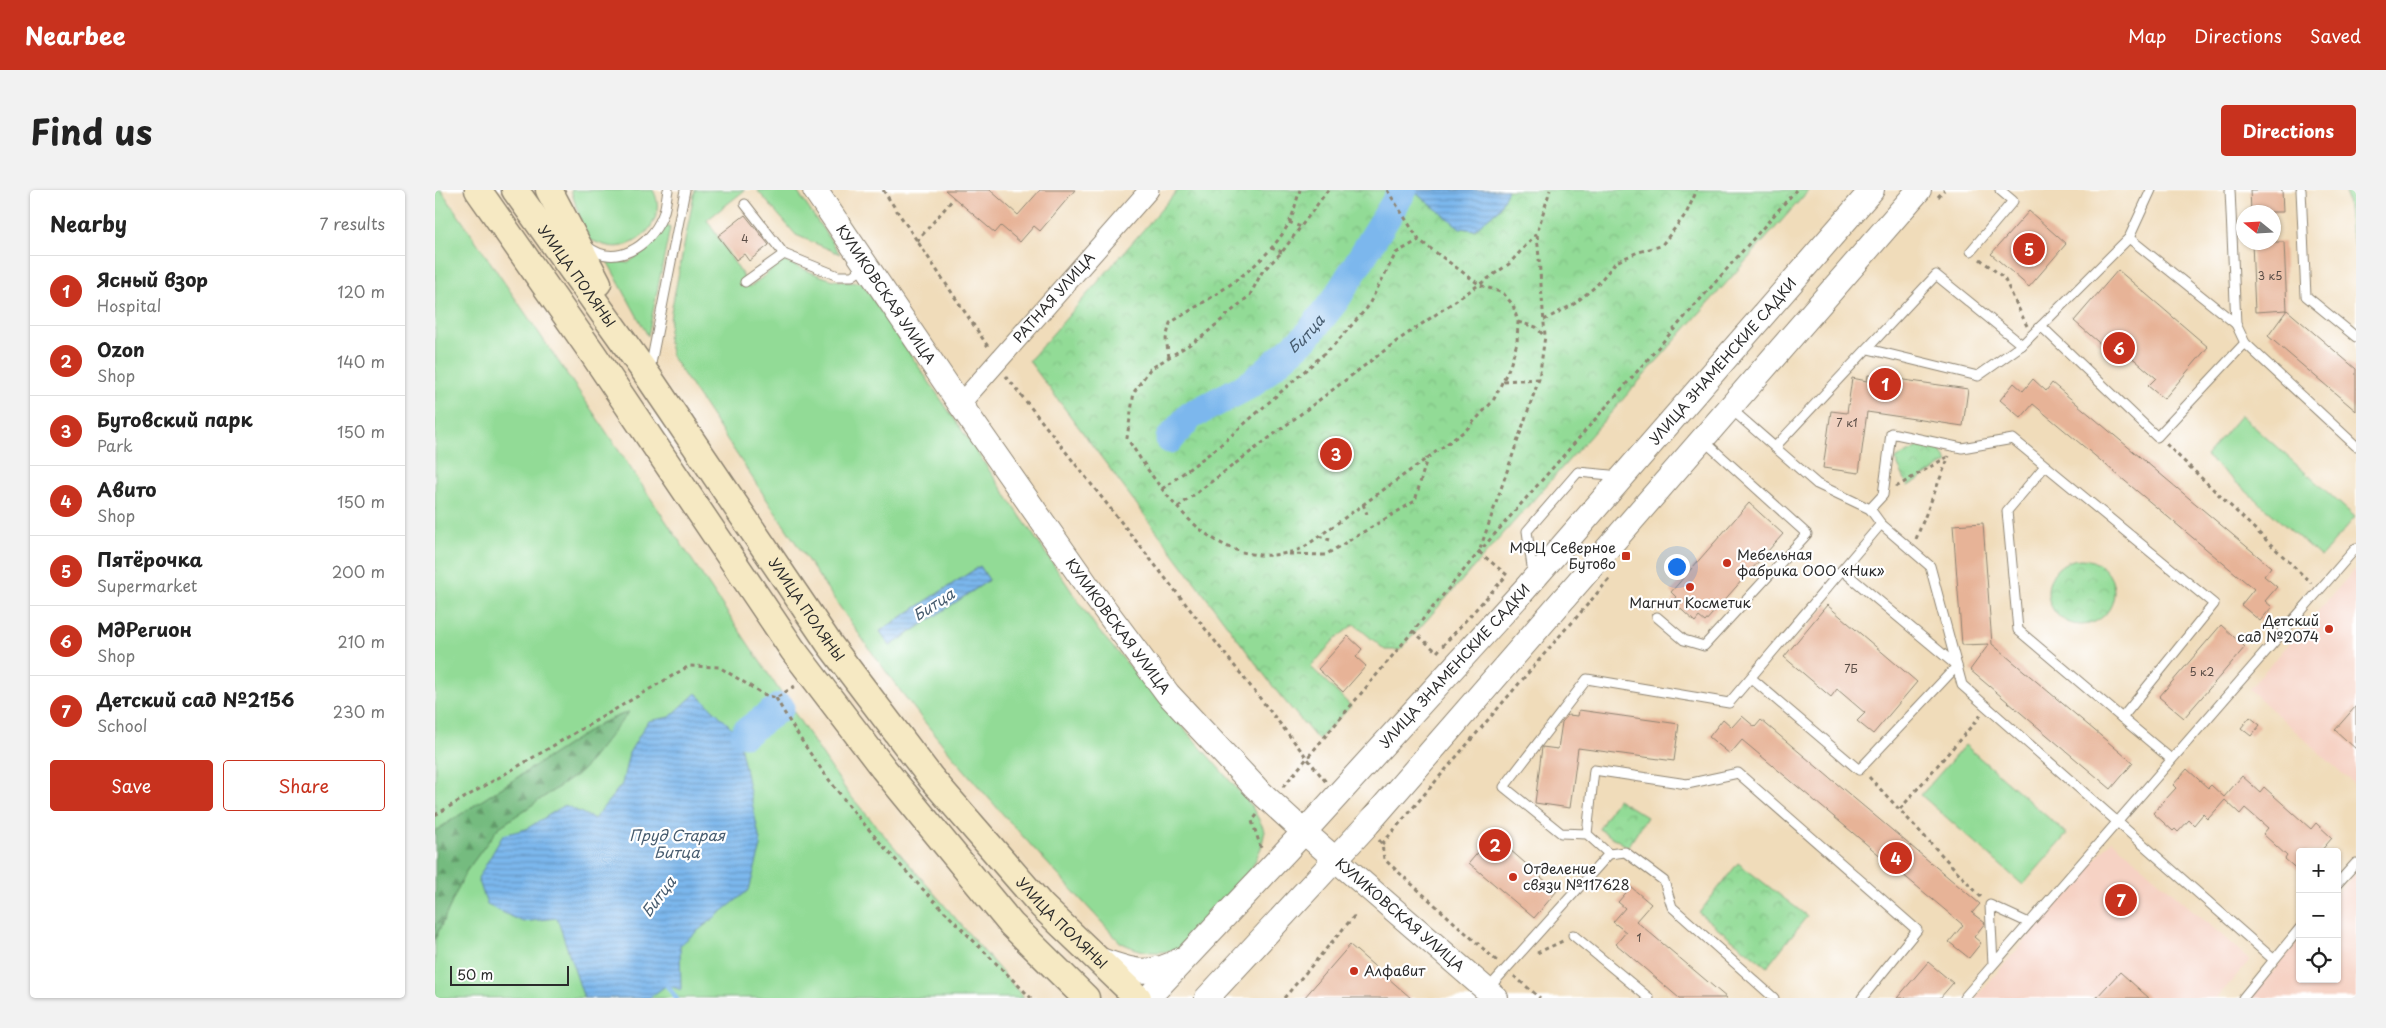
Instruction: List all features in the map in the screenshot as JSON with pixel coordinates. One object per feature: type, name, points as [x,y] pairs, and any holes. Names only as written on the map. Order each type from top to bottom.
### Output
[{"type":"main road","points":[[478,190],[593,354],[799,658],[883,768],[1011,924],[1086,998]]},
{"type":"main road","name":"УЛИЦА ПОЛЯНЫ","points":[[515,190],[648,376],[830,645],[931,778],[1042,906],[1138,998]]},
{"type":"main road","points":[[549,190],[648,376]]},
{"type":"street","name":"КУЛИКОВСКАЯ УЛИЦА","points":[[815,190],[960,404],[1086,584],[1168,694],[1256,788],[1491,994]]},
{"type":"street","name":"РАТНАЯ УЛИЦА","points":[[960,404],[1149,190]]},
{"type":"street","name":"УЛИЦА ЗНАМЕНСКИЕ САДКИ","points":[[1148,998],[1304,832],[1534,579],[1872,190]]},
{"type":"street","points":[[1211,995],[1368,824],[1551,611],[1919,190]]},
{"type":"street","points":[[1730,407],[1720,397],[1719,384],[1723,368],[1732,350]]},
{"type":"street","points":[[1098,959],[1125,969],[1141,971],[1165,969],[1188,956]]},
{"type":"lane","points":[[571,232],[593,251],[615,256],[634,250],[652,236],[663,216],[668,190]]},
{"type":"lane","points":[[648,376],[685,190]]},
{"type":"lane","points":[[1971,251],[2013,201],[2000,190]]},
{"type":"lane","points":[[1867,348],[1978,376],[2031,336],[2129,238],[2151,190]]},
{"type":"lane","points":[[2230,190],[2236,324],[2245,343],[2356,446]]},
{"type":"lane","points":[[2301,190],[2307,296],[2356,337]]},
{"type":"lane","points":[[745,204],[784,254],[837,276],[852,276],[868,266]]},
{"type":"lane","points":[[2129,238],[2236,324]]},
{"type":"lane","points":[[745,282],[784,254]]},
{"type":"lane","points":[[1775,447],[1936,275],[2022,344]]},
{"type":"lane","points":[[2041,326],[2157,437],[2245,343]]},
{"type":"lane","points":[[1730,407],[1817,484],[1870,509],[1881,524],[1930,566],[1962,685],[2273,959]]},
{"type":"lane","points":[[1870,509],[1883,495],[1891,433],[1962,448],[2013,439],[2214,604],[2123,718]]},
{"type":"lane","points":[[1657,617],[1684,640],[1704,646],[1807,534],[1702,439]]},
{"type":"lane","points":[[2045,466],[2007,511],[2018,630],[2171,759]]},
{"type":"lane","points":[[1534,579],[1527,531],[1579,472],[1623,476]]},
{"type":"lane","points":[[1609,854],[1587,834],[1561,833],[1504,787],[1587,679],[1729,704],[1881,524]]},
{"type":"lane","points":[[1964,998],[2356,548]]},
{"type":"lane","points":[[1842,570],[1957,666]]},
{"type":"lane","points":[[1751,678],[1859,770],[1957,666]]},
{"type":"lane","points":[[1587,834],[1594,770],[1687,784],[1738,773],[1917,930],[1862,998]]},
{"type":"lane","points":[[1491,994],[1505,969],[1609,854],[1625,852],[1664,881],[1672,908],[1774,998]]},
{"type":"lane","points":[[2341,880],[2356,863]]},
{"type":"lane","points":[[1993,964],[1990,905],[2029,923]]},
{"type":"lane","points":[[2243,998],[2296,933]]},
{"type":"lane","points":[[1573,935],[1643,996]]},
{"type":"path","points":[[883,190],[989,348]]},
{"type":"path","points":[[1169,357],[1166,339],[1170,323],[1254,266],[1271,248],[1289,222],[1300,190]]},
{"type":"path","points":[[1327,190],[1282,252],[1262,272],[1250,295],[1203,336],[1150,369],[1135,392],[1127,438],[1162,489],[1194,525],[1229,549],[1261,556],[1287,554],[1325,555],[1415,502],[1428,457]]},
{"type":"path","points":[[1287,554],[1303,548],[1466,430],[1493,400],[1517,343],[1518,322],[1513,305],[1503,292],[1480,285],[1419,240],[1387,190]]},
{"type":"path","points":[[1479,552],[1539,379],[1545,336],[1537,233],[1550,190]]},
{"type":"path","points":[[1544,320],[1574,304],[1596,286],[1616,262],[1638,252],[1661,246],[1686,214],[1697,190]]},
{"type":"path","points":[[1307,758],[1479,552],[1796,190]]},
{"type":"path","points":[[917,241],[954,198]]},
{"type":"path","points":[[1289,222],[1301,227]]},
{"type":"path","points":[[1178,507],[1397,341],[1509,264],[1537,233]]},
{"type":"path","points":[[1162,489],[1217,448],[1333,346],[1367,308],[1396,253],[1419,240]]},
{"type":"path","points":[[1271,248],[1282,252]]},
{"type":"path","points":[[1971,251],[2004,278],[2031,336]]},
{"type":"path","points":[[1518,322],[1536,327],[1545,336]]},
{"type":"path","points":[[1005,374],[1336,795]]},
{"type":"path","points":[[1503,380],[1539,379]]},
{"type":"path","points":[[1883,495],[1962,448]]},
{"type":"path","points":[[2172,449],[2185,465],[2319,590]]},
{"type":"path","points":[[1911,550],[1950,456]]},
{"type":"path","points":[[1363,504],[1367,514]]},
{"type":"path","points":[[1319,536],[1330,540]]},
{"type":"path","points":[[1413,631],[1437,652],[1507,575],[1479,552]]},
{"type":"path","points":[[1382,844],[1570,626],[1551,611]]},
{"type":"path","points":[[435,815],[689,666],[719,667],[763,694],[776,698],[787,718],[837,791],[950,917],[1031,998]]},
{"type":"path","points":[[776,698],[799,683]]},
{"type":"path","points":[[1900,809],[1987,708]]},
{"type":"path","points":[[1875,780],[1990,905]]},
{"type":"path","points":[[1368,824],[1382,844],[1384,859],[1505,969],[1540,998]]},
{"type":"path","points":[[1284,998],[1355,915]]},
{"type":"shaded area","name":"Детский сад №2074","points":[[2356,568],[2356,786],[2249,689]]},
{"type":"shaded area","points":[[2112,840],[2250,960],[2217,998],[1975,998]]},
{"type":"shaded area","points":[[2356,872],[2356,998],[2250,998],[2296,944],[2296,983],[2341,983],[2341,889]]},
{"type":"green space","points":[[435,190],[441,190],[593,412],[848,793],[1024,998],[435,998],[435,939],[465,873],[498,828],[582,771],[628,712],[601,723],[435,831]]},
{"type":"green space","points":[[571,190],[653,190],[656,199],[656,216],[647,232],[632,243],[618,247],[604,245],[586,238]]},
{"type":"green space","points":[[695,190],[745,190],[707,220],[750,287],[783,261],[831,279],[861,282],[1098,630],[1251,805],[1265,831],[1261,848],[1251,870],[1181,948],[1165,952],[1150,952],[1135,949],[1120,942],[1005,816],[922,719],[838,604],[672,357],[668,339],[671,312]],"holes":[[[980,566],[989,580],[890,646],[880,631]]]},
{"type":"green space","points":[[757,190],[796,190],[840,254],[796,235]]},
{"type":"green space","points":[[1178,190],[1809,190],[1400,650],[1385,650],[1354,624],[1333,641],[1311,667],[1351,706],[1318,740],[1278,693],[1029,361]]},
{"type":"green space","points":[[2346,190],[2350,190],[2356,195],[2356,250],[2350,228]]},
{"type":"green space","points":[[666,225],[670,228],[648,336],[606,259],[628,263],[653,243],[658,232]]},
{"type":"green space","points":[[2241,415],[2355,517],[2321,557],[2206,456]]},
{"type":"green space","points":[[1934,439],[1948,462],[1908,486],[1895,459]]},
{"type":"green space","points":[[2074,559],[2088,559],[2100,564],[2109,573],[2114,585],[2112,605],[2105,616],[2088,625],[2074,625],[2062,620],[2053,611],[2048,599],[2048,585],[2053,573],[2062,564]]},
{"type":"green space","points":[[629,712],[582,771],[498,828],[465,873],[435,939],[435,831],[601,723]]},
{"type":"green space","points":[[1965,745],[2067,834],[2023,885],[1921,795]]},
{"type":"green space","points":[[1617,799],[1647,817],[1628,847],[1599,829]]},
{"type":"green space","points":[[1738,863],[1807,916],[1767,967],[1699,913]]},
{"type":"water","points":[[1412,190],[1508,190],[1498,210],[1474,230],[1460,228]]},
{"type":"water","points":[[980,566],[989,580],[890,646],[880,631]]},
{"type":"water","name":"Пруд Старая Битца","points":[[696,693],[732,728],[769,700],[781,719],[740,744],[761,846],[749,890],[680,945],[681,990],[667,985],[649,998],[584,998],[557,918],[523,922],[487,905],[478,878],[503,835],[526,829],[565,805],[594,819],[622,784],[629,753],[648,721],[670,717]]},
{"type":"building","points":[[945,190],[990,190],[1018,215],[1040,190],[1075,190],[1040,231],[1034,226],[1020,242],[1001,226],[995,233]]},
{"type":"building","points":[[2250,190],[2282,190],[2283,212],[2281,212],[2281,205],[2251,205]]},
{"type":"building","points":[[2029,211],[2066,244],[2029,287],[1991,254]]},
{"type":"building","points":[[745,215],[769,245],[749,261],[744,254],[736,260],[718,236]]},
{"type":"building","points":[[2281,242],[2284,242],[2287,310],[2255,312],[2252,250],[2281,250]]},
{"type":"building","points":[[2118,270],[2208,347],[2164,399],[2148,386],[2156,378],[2128,354],[2121,362],[2074,321]]},
{"type":"building","points":[[2287,310],[2356,369],[2356,411],[2268,336]]},
{"type":"building","points":[[1868,375],[1968,389],[1963,426],[1867,412],[1859,473],[1823,468],[1831,411],[1847,413],[1852,378],[1867,381]]},
{"type":"building","points":[[2033,379],[2046,391],[2052,383],[2271,567],[2264,576],[2277,587],[2265,601],[2272,607],[2260,621],[2241,605],[2254,589],[2033,404],[2021,418],[2000,400],[2014,383],[2023,391]]},
{"type":"building","name":"Мебельная фабрика ООО «Ник»","points":[[1749,503],[1783,534],[1705,622],[1699,617],[1695,622],[1672,601],[1676,597],[1671,592]]},
{"type":"building","points":[[1983,523],[1992,644],[2133,763],[2111,789],[1970,670],[1989,644],[1962,645],[1953,525]]},
{"type":"building","points":[[1827,605],[1917,682],[1873,734],[1857,721],[1865,713],[1837,689],[1831,697],[1784,657]]},
{"type":"building","points":[[2221,625],[2245,647],[2184,718],[2159,697]]},
{"type":"building","points":[[1348,636],[1362,649],[1356,657],[1366,666],[1343,692],[1318,669]]},
{"type":"building","points":[[2356,706],[2356,749],[2335,730]]},
{"type":"building","points":[[1579,710],[1679,724],[1674,761],[1578,748],[1570,808],[1535,803],[1542,747],[1558,749],[1562,722],[1568,715],[1578,716]]},
{"type":"building","points":[[1742,716],[1755,727],[1761,720],[1980,904],[1972,913],[1985,923],[1974,937],[1981,943],[1969,958],[1949,942],[1963,925],[1742,740],[1730,754],[1709,737],[1723,719],[1732,727]]},
{"type":"building","points":[[2250,717],[2260,725],[2251,736],[2241,728]]},
{"type":"building","points":[[2187,769],[2208,788],[2211,785],[2224,797],[2242,776],[2260,792],[2264,787],[2311,829],[2316,823],[2332,838],[2323,848],[2296,848],[2296,869],[2285,859],[2287,856],[2263,834],[2268,828],[2245,808],[2240,814],[2225,800],[2208,819],[2203,814],[2194,825],[2189,820],[2178,832],[2175,829],[2173,831],[2153,813],[2176,788],[2173,785]]},
{"type":"building","name":"Отделение связи №117628","points":[[1493,835],[1557,891],[1534,918],[1469,863]]},
{"type":"building","points":[[1631,887],[1651,904],[1636,921],[1727,998],[1679,998],[1616,944],[1626,932],[1613,922],[1625,908],[1618,902]]},
{"type":"building","name":"Алфавит","points":[[1350,945],[1411,998],[1304,998]]},
{"type":"building","points":[[1928,962],[1953,983],[1940,998],[1897,998]]},
{"type":"building","points":[[2120,972],[2149,998],[2096,998]]},
{"type":"waterway","name":"Битца","points":[[1170,439],[1190,416],[1251,384],[1306,337],[1336,299],[1403,190]]},
{"type":"waterway","name":"Битца","points":[[745,733],[780,707]]},
{"type":"waterway","points":[[663,980],[676,998]]},
{"type":"place","name":"Пятёрочка","points":[[2029,249]]},
{"type":"place","name":"МдРегион","points":[[2119,348]]},
{"type":"place","name":"Ясный взор","points":[[1885,384]]},
{"type":"place","name":"Бутовский парк","points":[[1336,454]]},
{"type":"place","name":"МФЦ Северное Бутово","points":[[1626,556]]},
{"type":"place","name":"Мебельная фабрика ООО «Ник»","points":[[1727,563]]},
{"type":"place","name":"Магнит Косметик","points":[[1690,587]]},
{"type":"place","name":"Детский сад №2074","points":[[2329,629]]},
{"type":"place","name":"Ozon","points":[[1495,845]]},
{"type":"place","name":"Авито","points":[[1896,858]]},
{"type":"place","name":"Отделение связи №117628","points":[[1513,877]]},
{"type":"place","name":"Детский сад №2156","points":[[2121,900]]},
{"type":"place","name":"Алфавит","points":[[1354,971]]}]
